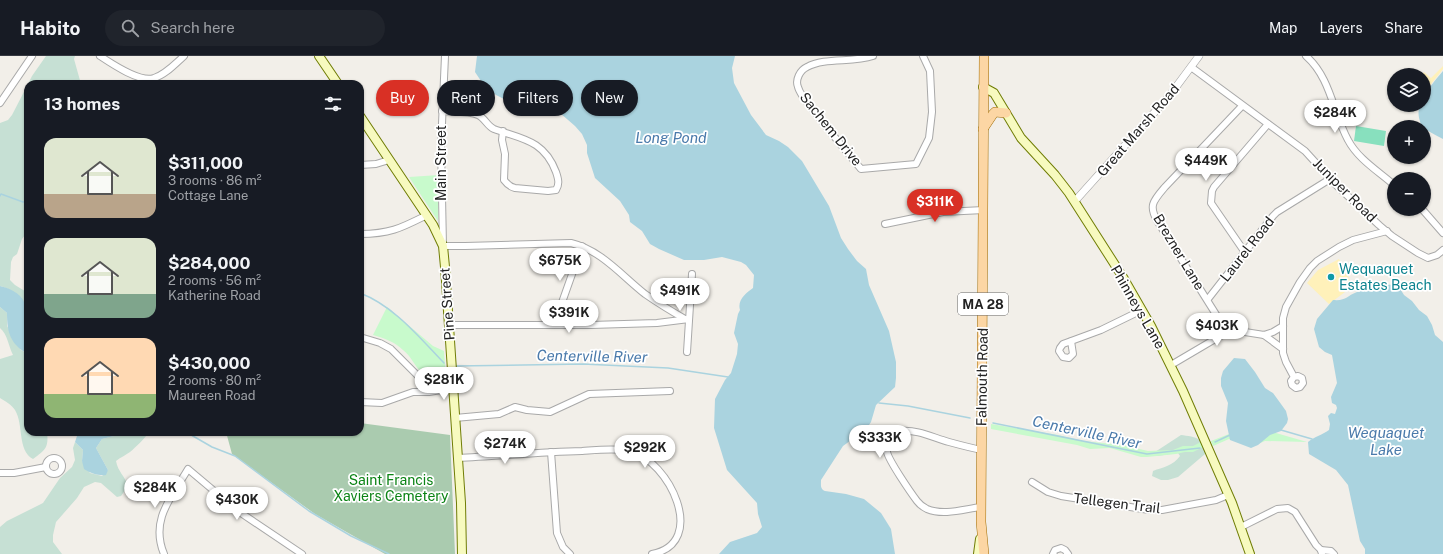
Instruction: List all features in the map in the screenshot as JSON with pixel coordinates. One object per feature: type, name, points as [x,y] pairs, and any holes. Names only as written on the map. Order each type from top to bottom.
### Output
[{"type":"main road","points":[[319,56],[335,80]]},
{"type":"main road","name":"Falmouth Road","points":[[982,58],[984,210],[981,522],[984,554]]},
{"type":"main road","name":"Phinneys Lane","points":[[983,87],[994,93],[1021,138],[1061,182],[1075,201],[1142,310],[1171,365],[1241,527],[1250,554]]},
{"type":"main road","points":[[983,129],[993,114],[996,112],[1006,113]]},
{"type":"main road","points":[[364,122],[427,215],[443,246]]},
{"type":"main road","name":"Pine Street","points":[[443,246],[458,458],[462,554]]},
{"type":"main road","points":[[978,554],[981,522]]},
{"type":"street","points":[[0,103],[32,56]]},
{"type":"street","points":[[100,56],[133,75],[148,80],[161,74],[184,56]]},
{"type":"street","name":"Main Street","points":[[444,80],[445,56]]},
{"type":"street","name":"Sachem Drive","points":[[873,56],[857,60],[817,63],[806,67],[800,72],[798,79],[798,87],[810,106],[861,170],[916,164],[929,138],[932,112],[930,71],[924,56]]},
{"type":"street","name":"Great Marsh Road","points":[[1075,201],[1170,95],[1199,56]]},
{"type":"street","points":[[1306,56],[1313,62],[1326,83],[1347,139],[1356,152],[1387,179]]},
{"type":"street","name":"Juniper Road","points":[[1191,67],[1305,151],[1330,179],[1387,231],[1423,256],[1431,258],[1443,250]]},
{"type":"street","name":"Brezner Lane","points":[[1227,332],[1208,299],[1158,222],[1153,213],[1152,206],[1156,198],[1165,187],[1242,106]]},
{"type":"street","name":"Main Street","points":[[442,116],[440,178],[443,246]]},
{"type":"street","points":[[479,116],[493,128],[503,131],[524,138],[542,149],[550,158],[556,173],[558,183],[556,190],[548,191],[511,188],[504,180],[506,154],[502,140],[503,131]]},
{"type":"street","points":[[1244,251],[1211,203],[1212,192],[1214,187],[1268,124]]},
{"type":"street","points":[[364,165],[376,164],[389,160]]},
{"type":"street","name":"Laurel Road","points":[[1208,299],[1244,251],[1277,212],[1330,179]]},
{"type":"street","points":[[885,224],[943,212],[984,210]]},
{"type":"street","points":[[364,234],[393,231],[427,215]]},
{"type":"street","points":[[1428,216],[1443,233]]},
{"type":"street","points":[[1294,377],[1286,362],[1283,349],[1284,312],[1289,300],[1304,275],[1317,261],[1347,243],[1387,231]]},
{"type":"street","points":[[443,246],[571,243],[582,246],[599,256],[645,294],[666,308],[687,319]]},
{"type":"street","points":[[554,325],[582,246]]},
{"type":"street","points":[[687,352],[687,319],[692,274]]},
{"type":"street","points":[[1071,341],[1112,325],[1142,310]]},
{"type":"street","points":[[449,325],[657,323],[687,319]]},
{"type":"street","points":[[1171,365],[1227,332],[1264,334],[1273,332],[1283,326]]},
{"type":"street","points":[[1264,334],[1283,349]]},
{"type":"street","points":[[364,338],[380,343],[391,349],[419,377],[441,390]]},
{"type":"street","points":[[364,402],[382,403],[413,392],[453,389]]},
{"type":"street","points":[[455,418],[499,414],[515,407],[527,410],[550,412],[589,394],[670,391]]},
{"type":"street","points":[[981,507],[939,512],[923,507],[916,500],[894,465],[887,449],[888,443],[893,436],[899,431],[903,431],[919,433],[982,450]]},
{"type":"street","points":[[458,458],[551,452],[614,450],[627,451],[643,457],[661,472],[672,488],[679,506],[681,518],[679,531],[674,542],[664,550],[652,554]]},
{"type":"street","points":[[551,452],[557,533],[563,547],[570,554]]},
{"type":"street","points":[[0,473],[14,473],[46,467]]},
{"type":"street","points":[[164,554],[159,533],[160,522],[165,508],[188,469],[238,511],[302,554]]},
{"type":"street","name":"Tellegen Trail","points":[[1032,482],[1048,492],[1061,496],[1156,510],[1177,508],[1228,496]]},
{"type":"street","points":[[1241,527],[1277,509],[1290,508],[1299,517],[1322,552],[1331,551],[1334,554]]},
{"type":"street","points":[[1053,554],[1055,550],[1059,548],[1065,550],[1068,554]]},
{"type":"green space","points":[[46,56],[75,56],[74,59],[80,80],[30,80]]},
{"type":"green space","points":[[24,92],[24,236],[17,254],[13,257],[11,262],[10,280],[24,291],[24,303],[11,291],[0,286],[0,123],[8,120]]},
{"type":"green space","points":[[1356,126],[1386,131],[1384,146],[1354,141]]},
{"type":"green space","points":[[439,175],[438,221],[409,177]]},
{"type":"green space","points":[[0,307],[7,313],[7,326],[21,350],[24,352],[24,436],[47,436],[47,445],[41,453],[33,459],[25,450],[18,416],[15,410],[0,398],[0,359],[13,355],[6,337],[0,328]]},
{"type":"green space","points":[[387,307],[433,346],[444,351],[445,369],[443,376],[435,377],[424,374],[400,347],[381,337],[373,335]]},
{"type":"green space","name":"Saint Francis Xaviers Cemetery","points":[[364,424],[450,435],[455,554],[385,554],[315,514],[232,454],[227,436],[364,436]]},
{"type":"green space","points":[[991,424],[1058,435],[1083,441],[1123,445],[1148,451],[1173,450],[1183,446],[1193,446],[1201,442],[1203,447],[1193,452],[1141,457],[1110,448],[1090,449],[1077,445],[991,429]]},
{"type":"green space","points":[[1269,431],[1307,442],[1265,441],[1258,444],[1247,444],[1229,439],[1213,446],[1211,441],[1229,434]]},
{"type":"green space","points":[[1181,435],[1191,436],[1198,439],[1206,450],[1205,454],[1178,477],[1168,480],[1161,480],[1152,476],[1153,471],[1171,464],[1180,456],[1178,453],[1157,456],[1155,452]]},
{"type":"green space","points":[[114,436],[146,436],[132,450],[116,461],[118,468],[128,486],[121,496],[117,497],[101,483],[95,482],[84,487],[77,498],[56,522],[53,542],[62,554],[0,554],[0,527],[7,521],[43,503],[60,478],[72,467],[75,460],[73,448],[75,442],[83,450],[82,461],[90,473],[102,476],[108,470],[96,448],[102,439]]},
{"type":"sand","points":[[1443,66],[1443,69],[1431,84],[1431,78]]},
{"type":"sand","name":"Wequaquet Estates Beach","points":[[1339,259],[1353,286],[1329,304],[1307,283],[1318,270]]},
{"type":"water","name":"Long Pond","points":[[477,56],[735,56],[732,68],[734,83],[751,115],[766,135],[788,147],[802,161],[829,206],[841,238],[857,261],[866,269],[869,285],[889,331],[896,362],[895,387],[876,405],[871,422],[863,434],[854,438],[843,446],[821,480],[821,485],[822,489],[825,491],[846,494],[864,499],[881,513],[891,529],[895,554],[719,554],[730,542],[757,533],[762,527],[758,514],[757,503],[727,470],[714,428],[715,399],[725,380],[731,373],[737,354],[738,344],[734,333],[740,310],[739,306],[741,300],[753,288],[754,275],[746,265],[741,262],[722,257],[704,260],[684,260],[650,244],[642,231],[630,222],[629,215],[620,201],[595,178],[587,153],[587,145],[582,134],[563,116],[573,116],[573,80],[503,80],[503,98],[495,94],[495,80],[480,80],[475,72]]},
{"type":"water","points":[[1443,71],[1443,139],[1431,132],[1431,120],[1419,119],[1419,112],[1431,112],[1431,86]]},
{"type":"water","name":"Wequaquet Lake","points":[[1383,284],[1399,287],[1404,295],[1427,316],[1435,335],[1443,342],[1443,554],[1365,554],[1365,549],[1360,541],[1348,485],[1336,470],[1309,454],[1308,442],[1329,430],[1330,424],[1328,416],[1331,413],[1335,414],[1337,408],[1336,405],[1332,403],[1331,397],[1337,383],[1332,355],[1319,347],[1314,329],[1317,319],[1333,300],[1344,299],[1357,292]]},
{"type":"water","points":[[0,286],[15,292],[24,301],[24,351],[13,342],[9,332],[7,313],[0,307]]},
{"type":"water","points":[[1234,358],[1245,359],[1265,388],[1273,393],[1281,404],[1286,411],[1288,419],[1281,431],[1270,435],[1258,445],[1251,448],[1230,440],[1226,421],[1228,403],[1221,386],[1221,378],[1223,371]]},
{"type":"water","points":[[77,436],[114,436],[102,439],[96,448],[108,470],[106,475],[95,474],[84,469],[82,461],[83,450],[75,442]]},
{"type":"waterway","name":"Centerville River","points":[[0,196],[1,194],[24,202]]},
{"type":"waterway","name":"Centerville River","points":[[364,295],[395,314],[444,363]]},
{"type":"waterway","name":"Centerville River","points":[[455,366],[583,364],[668,368],[728,377]]},
{"type":"waterway","name":"Centerville River","points":[[879,403],[908,406],[970,418]]},
{"type":"waterway","name":"Centerville River","points":[[993,423],[1147,454],[1200,448]]},
{"type":"waterway","name":"Centerville River","points":[[1281,430],[1312,439]]},
{"type":"waterway","name":"Centerville River","points":[[1215,442],[1230,435]]},
{"type":"waterway","points":[[193,436],[212,447],[235,456],[309,511],[351,536],[389,554]]},
{"type":"place","name":"Wequaquet Estates Beach","points":[[1331,277]]}]
